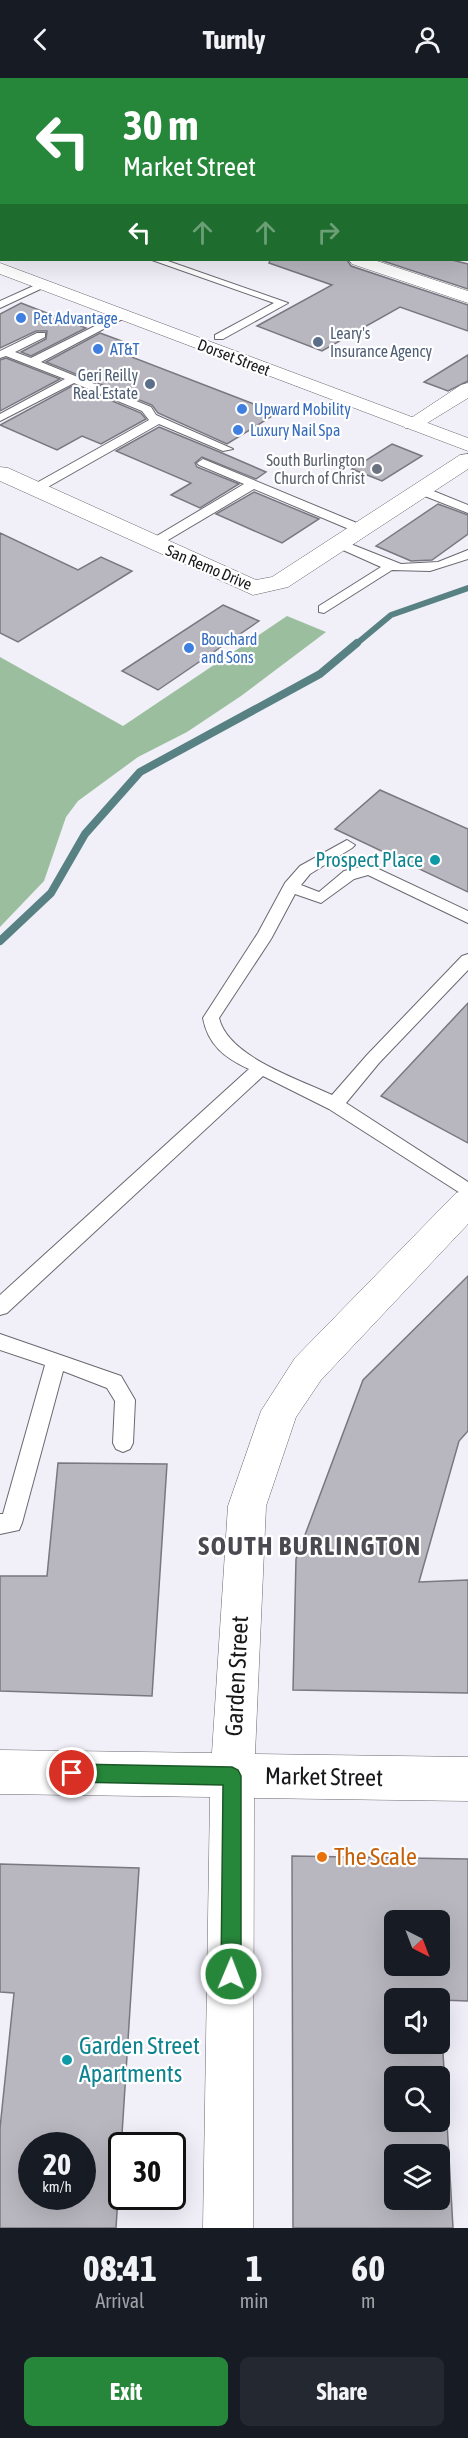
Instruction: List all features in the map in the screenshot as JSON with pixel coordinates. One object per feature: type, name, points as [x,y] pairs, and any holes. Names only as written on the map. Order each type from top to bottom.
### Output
[{"type":"street","name":"Dorset Street","points":[[14,261],[219,337],[420,420],[468,445]]},
{"type":"street","points":[[361,261],[468,297]]},
{"type":"street","name":"Dorset Street","points":[[0,268],[420,420],[468,430]]},
{"type":"street","points":[[420,420],[468,389]]},
{"type":"street","name":"San Remo Drive","points":[[0,473],[253,588],[280,582],[468,460]]},
{"type":"street","name":"Garden Street","points":[[228,2228],[232,1776],[247,1506],[261,1460],[280,1412],[308,1369],[468,1202]]},
{"type":"street","name":"Market Street","points":[[0,1772],[468,1779]]},
{"type":"lane","points":[[160,261],[283,303],[219,337]]},
{"type":"lane","points":[[0,305],[44,285]]},
{"type":"lane","points":[[32,362],[125,315]]},
{"type":"lane","points":[[3,353],[41,335]]},
{"type":"lane","points":[[3,353],[32,362],[147,409],[151,417],[227,449]]},
{"type":"lane","points":[[0,418],[74,379]]},
{"type":"lane","points":[[35,489],[158,420]]},
{"type":"lane","points":[[203,463],[360,529]]},
{"type":"lane","points":[[154,543],[253,484]]},
{"type":"lane","points":[[421,490],[468,509]]},
{"type":"lane","points":[[338,543],[390,566],[412,570],[450,566],[468,554]]},
{"type":"lane","points":[[324,609],[390,566]]},
{"type":"lane","points":[[347,846],[305,870],[291,887],[265,935],[212,1018],[213,1032],[224,1046],[260,1069],[335,1104],[468,1191]]},
{"type":"lane","points":[[291,887],[321,898],[349,875],[370,870],[468,918]]},
{"type":"lane","points":[[335,1104],[373,1059],[468,960]]},
{"type":"lane","points":[[0,1306],[260,1069]]},
{"type":"lane","points":[[0,1342],[114,1382],[125,1400],[123,1443]]},
{"type":"lane","points":[[0,1524],[11,1523],[56,1360]]},
{"type":"green space","points":[[287,616],[326,632],[241,696],[187,732],[138,757],[78,801],[66,817],[44,881],[0,927],[0,657],[123,726]]},
{"type":"building","points":[[270,261],[348,261],[351,266],[468,305],[468,331],[400,307],[322,351],[257,326],[332,285],[269,263]]},
{"type":"building","points":[[383,261],[456,261],[468,264],[468,289]]},
{"type":"building","points":[[21,303],[86,328],[31,356],[21,352],[46,339],[47,331],[36,331],[0,348],[0,314]]},
{"type":"building","points":[[100,333],[130,344],[116,351],[277,413],[227,444],[158,413],[152,405],[46,362]]},
{"type":"building","points":[[468,355],[468,381],[448,391],[424,382]]},
{"type":"building","points":[[6,358],[60,379],[0,411],[0,360]]},
{"type":"building","points":[[74,385],[141,413],[146,419],[101,444],[82,436],[57,450],[0,425]]},
{"type":"building","points":[[159,427],[266,472],[256,479],[202,457],[195,463],[197,467],[239,484],[200,508],[171,495],[191,483],[116,451]]},
{"type":"building","name":"South Burlington Church of Christ","points":[[392,444],[422,456],[382,481],[352,469]]},
{"type":"building","points":[[254,492],[319,519],[282,543],[216,514]]},
{"type":"building","points":[[438,504],[468,515],[468,534],[432,560],[411,561],[376,546]]},
{"type":"building","points":[[0,533],[78,570],[101,557],[132,571],[18,642],[0,633]]},
{"type":"building","name":"Bouchard and Sons","points":[[223,605],[259,621],[158,690],[122,671]]},
{"type":"building","name":"Prospect Place","points":[[380,790],[468,829],[468,892],[335,829]]},
{"type":"building","points":[[468,1003],[468,1143],[381,1096]]},
{"type":"building","points":[[468,1276],[468,1431],[459,1441],[419,1582],[468,1580],[468,1693],[293,1690],[296,1559],[363,1380]]},
{"type":"building","points":[[58,1463],[167,1464],[152,1696],[0,1691],[0,1576],[47,1576]]},
{"type":"building","points":[[292,1856],[468,1859],[468,2001],[450,2000],[450,1988],[384,1988],[384,2054],[443,2054],[444,2066],[384,2066],[384,2132],[448,2132],[448,2144],[384,2144],[384,2210],[450,2210],[450,2175],[453,2228],[293,2228]]},
{"type":"building","name":"Garden Street Apartments","points":[[0,1864],[139,1868],[122,2132],[108,2132],[108,2210],[117,2210],[116,2228],[0,2228],[0,2128],[14,1993],[0,1992]]},
{"type":"waterway","points":[[355,645],[391,615],[468,588]]},
{"type":"waterway","points":[[0,941],[51,893],[85,834],[140,772],[320,674],[357,643]]},
{"type":"place","name":"Pet Advantage","points":[[21,318]]},
{"type":"place","name":"Leary's Insurance Agency","points":[[318,342]]},
{"type":"place","name":"AT&T","points":[[98,349]]},
{"type":"place","name":"Geri Reilly Real Estate","points":[[150,384]]},
{"type":"place","name":"Upward Mobility","points":[[242,409]]},
{"type":"place","name":"Luxury Nail Spa","points":[[238,430]]},
{"type":"place","name":"South Burlington Church of Christ","points":[[377,469]]},
{"type":"place","name":"Bouchard and Sons","points":[[189,648]]},
{"type":"place","name":"Prospect Place","points":[[435,860]]},
{"type":"place","name":"The Scale","points":[[322,1857]]},
{"type":"place","name":"Garden Street Apartments","points":[[67,2060]]},
{"type":"district","name":"SOUTH BURLINGTON","points":[[310,1546]]},
{"type":"route","points":[[72,1773],[232,1776],[231,1974]]}]
